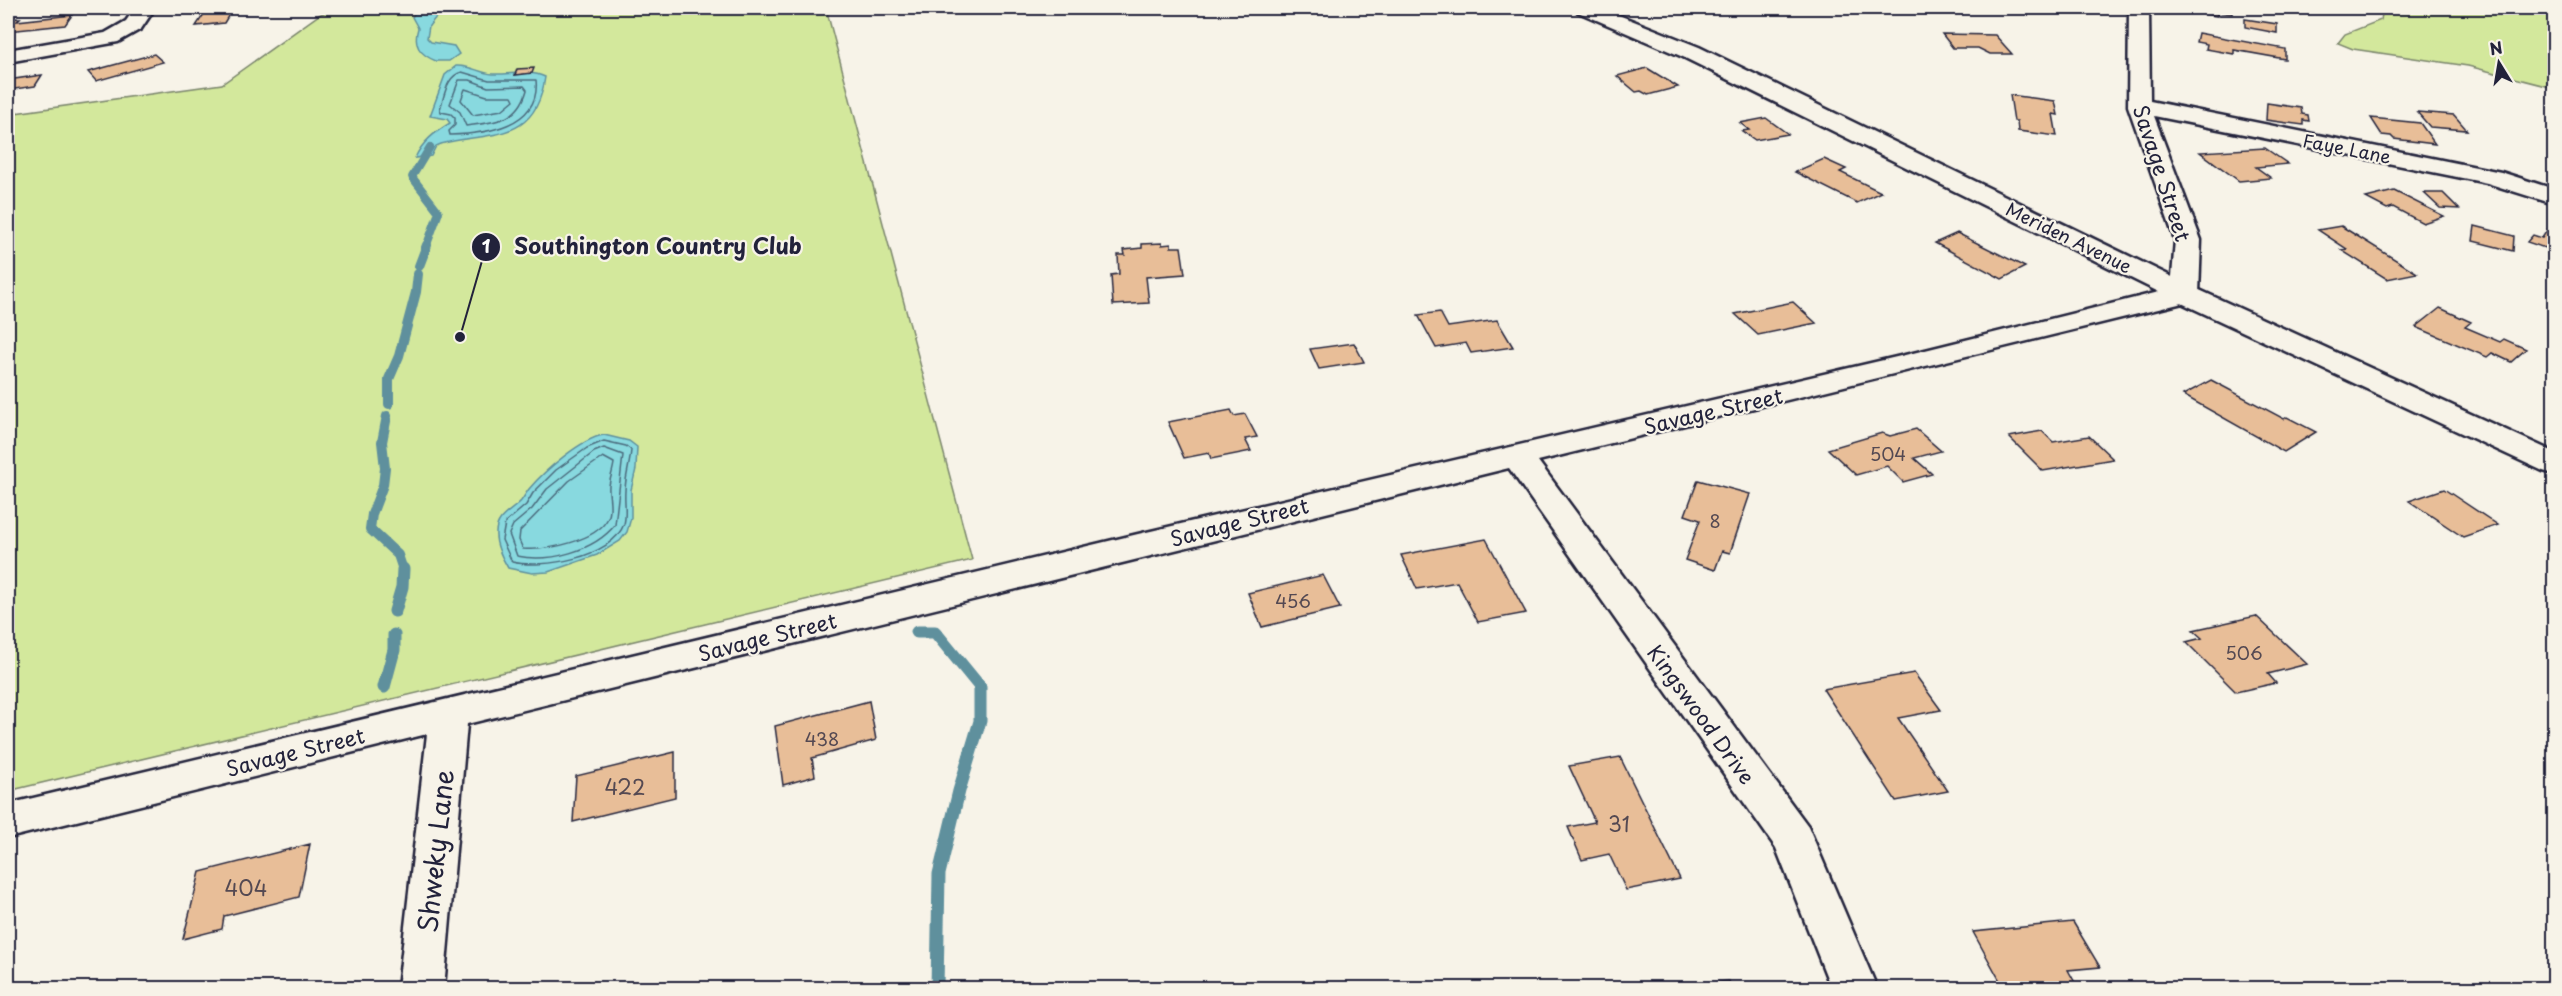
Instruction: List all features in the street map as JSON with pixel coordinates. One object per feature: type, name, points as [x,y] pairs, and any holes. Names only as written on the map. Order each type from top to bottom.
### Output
[{"type":"street","points":[[8,56],[111,38],[134,25],[145,8]]},
{"type":"street","name":"Meriden Avenue","points":[[1585,8],[1722,67],[2185,294],[2554,464]]},
{"type":"street","name":"Savage Street","points":[[8,821],[1326,500],[1518,457],[2185,294],[2188,240],[2139,106],[2139,8]]},
{"type":"street","name":"Faye Lane","points":[[2139,106],[2492,177],[2554,197]]},
{"type":"street","name":"Kingswood Drive","points":[[1518,457],[1792,839],[1854,988]]},
{"type":"street","name":"Shweky Lane","points":[[421,988],[449,713]]},
{"type":"green space","points":[[334,8],[826,8],[972,560],[8,791],[8,114],[222,84],[319,15]]},
{"type":"green space","points":[[2383,8],[2554,8],[2554,88],[2468,66],[2353,49],[2338,43],[2345,34],[2381,20]]},
{"type":"water","points":[[418,8],[443,8],[429,26],[427,38],[431,42],[454,46],[459,54],[449,61],[436,61],[422,52],[416,39],[418,28],[412,17]]},
{"type":"water","points":[[456,66],[493,74],[526,73],[545,77],[540,99],[532,114],[521,124],[508,131],[441,144],[436,146],[431,156],[415,158],[430,138],[450,123],[447,119],[430,116],[445,75]]},
{"type":"water","points":[[604,435],[629,441],[637,447],[636,469],[631,490],[631,518],[627,532],[620,541],[597,555],[548,572],[532,573],[508,568],[499,551],[496,538],[499,522],[521,501],[544,473],[564,456],[585,442]]},
{"type":"building","points":[[208,8],[233,8],[224,23],[196,26]]},
{"type":"building","points":[[2199,8],[2232,8],[2232,14],[2217,12],[2217,16],[2198,13]]},
{"type":"building","points":[[72,15],[65,25],[8,31],[8,19],[20,18],[17,21]]},
{"type":"building","points":[[2245,19],[2277,24],[2277,33],[2245,27]]},
{"type":"building","points":[[2198,33],[2285,49],[2285,59],[2234,50],[2234,54],[2206,49],[2207,44],[2196,42]]},
{"type":"building","points":[[1942,34],[1995,35],[2012,54],[1990,54],[1978,48],[1953,48]]},
{"type":"building","points":[[154,54],[163,62],[96,81],[88,72]]},
{"type":"building","points":[[534,68],[532,73],[515,75],[517,69]]},
{"type":"building","points":[[1647,68],[1678,87],[1648,95],[1641,91],[1636,92],[1617,76]]},
{"type":"building","points":[[42,75],[35,86],[8,90],[8,80]]},
{"type":"building","points":[[2010,95],[2055,101],[2058,115],[2053,114],[2057,136],[2018,131]]},
{"type":"building","points":[[2267,103],[2301,108],[2302,114],[2308,115],[2309,121],[2303,120],[2303,125],[2266,120]]},
{"type":"building","points":[[2417,112],[2454,115],[2467,130],[2430,127]]},
{"type":"building","points":[[1766,118],[1788,134],[1755,140],[1742,131],[1749,130],[1740,123]]},
{"type":"building","points":[[2371,118],[2420,123],[2435,144],[2394,139],[2391,136],[2382,135]]},
{"type":"building","points":[[2265,148],[2288,164],[2256,167],[2271,178],[2239,181],[2200,152]]},
{"type":"building","points":[[1824,159],[1846,169],[1840,172],[1881,192],[1857,203],[1795,172]]},
{"type":"building","points":[[2394,191],[2444,216],[2423,223],[2393,207],[2387,209],[2366,198]]},
{"type":"building","points":[[2424,193],[2443,193],[2459,209],[2440,208]]},
{"type":"building","points":[[2341,226],[2417,273],[2387,279],[2341,250],[2347,249],[2318,230]]},
{"type":"building","points":[[2475,226],[2514,236],[2513,251],[2473,241]]},
{"type":"building","points":[[2550,226],[2554,227],[2554,251],[2527,242],[2533,235],[2542,238]]},
{"type":"building","points":[[1957,233],[2025,267],[2002,279],[1935,243]]},
{"type":"building","points":[[1162,243],[1162,245],[1171,244],[1171,247],[1181,247],[1185,274],[1146,277],[1149,303],[1113,305],[1111,275],[1119,274],[1118,255],[1125,255],[1124,250],[1142,248],[1142,244]]},
{"type":"building","points":[[1793,302],[1816,323],[1758,335],[1735,314]]},
{"type":"building","points":[[2440,308],[2471,322],[2465,327],[2500,342],[2504,339],[2526,349],[2511,362],[2492,353],[2487,357],[2416,327]]},
{"type":"building","points":[[1440,312],[1448,327],[1497,320],[1513,347],[1471,353],[1466,343],[1436,348],[1418,315]]},
{"type":"building","points":[[1354,343],[1364,362],[1319,369],[1310,349]]},
{"type":"building","points":[[2211,380],[2284,419],[2287,417],[2316,432],[2284,452],[2183,395]]},
{"type":"building","points":[[1231,410],[1234,416],[1245,414],[1257,437],[1245,439],[1251,451],[1211,459],[1209,453],[1184,458],[1168,422]]},
{"type":"building","points":[[1916,429],[1941,451],[1914,458],[1932,474],[1903,482],[1887,466],[1856,475],[1828,449],[1882,433],[1890,436]]},
{"type":"building","points":[[2042,431],[2053,442],[2089,436],[2113,459],[2043,471],[2009,437]]},
{"type":"building","points":[[1698,480],[1750,494],[1730,553],[1722,551],[1715,570],[1685,560],[1700,520],[1685,515]]},
{"type":"building","points":[[2444,489],[2498,525],[2463,537],[2409,501]]},
{"type":"building","points":[[1486,539],[1526,613],[1478,622],[1457,582],[1417,589],[1401,555]]},
{"type":"building","points":[[1323,575],[1340,608],[1262,627],[1248,593]]},
{"type":"building","points":[[2256,616],[2307,664],[2268,674],[2276,683],[2236,692],[2186,642],[2202,638],[2193,630]]},
{"type":"building","points":[[1914,673],[1941,710],[1898,718],[1948,791],[1896,801],[1823,689]]},
{"type":"building","points":[[869,701],[876,740],[812,758],[815,776],[783,785],[775,726]]},
{"type":"building","points":[[675,752],[675,797],[573,822],[576,776]]},
{"type":"building","points":[[1620,757],[1680,879],[1626,890],[1609,854],[1582,860],[1568,827],[1595,822],[1569,766]]},
{"type":"building","points":[[310,844],[299,897],[224,916],[222,929],[183,939],[200,872]]},
{"type":"building","points":[[2073,922],[2100,967],[2068,970],[2078,988],[2004,988],[1973,932]]},
{"type":"building","points":[[1729,981],[1732,988],[1669,987]]},
{"type":"waterway","points":[[426,247],[439,212],[412,177],[430,147]]},
{"type":"waterway","points":[[419,266],[427,245]]},
{"type":"waterway","points":[[389,404],[389,379],[399,356],[416,292],[418,274]]},
{"type":"waterway","points":[[387,416],[382,442],[385,468],[383,485],[372,514],[370,529],[398,555],[403,570]]},
{"type":"waterway","points":[[395,611],[402,587],[403,570]]},
{"type":"waterway","points":[[917,632],[935,632],[980,687],[980,721],[959,791],[939,874],[937,988]]},
{"type":"waterway","points":[[384,687],[394,650],[394,635]]},
{"type":"place","name":"Southington Country Club","points":[[460,337]]}]
